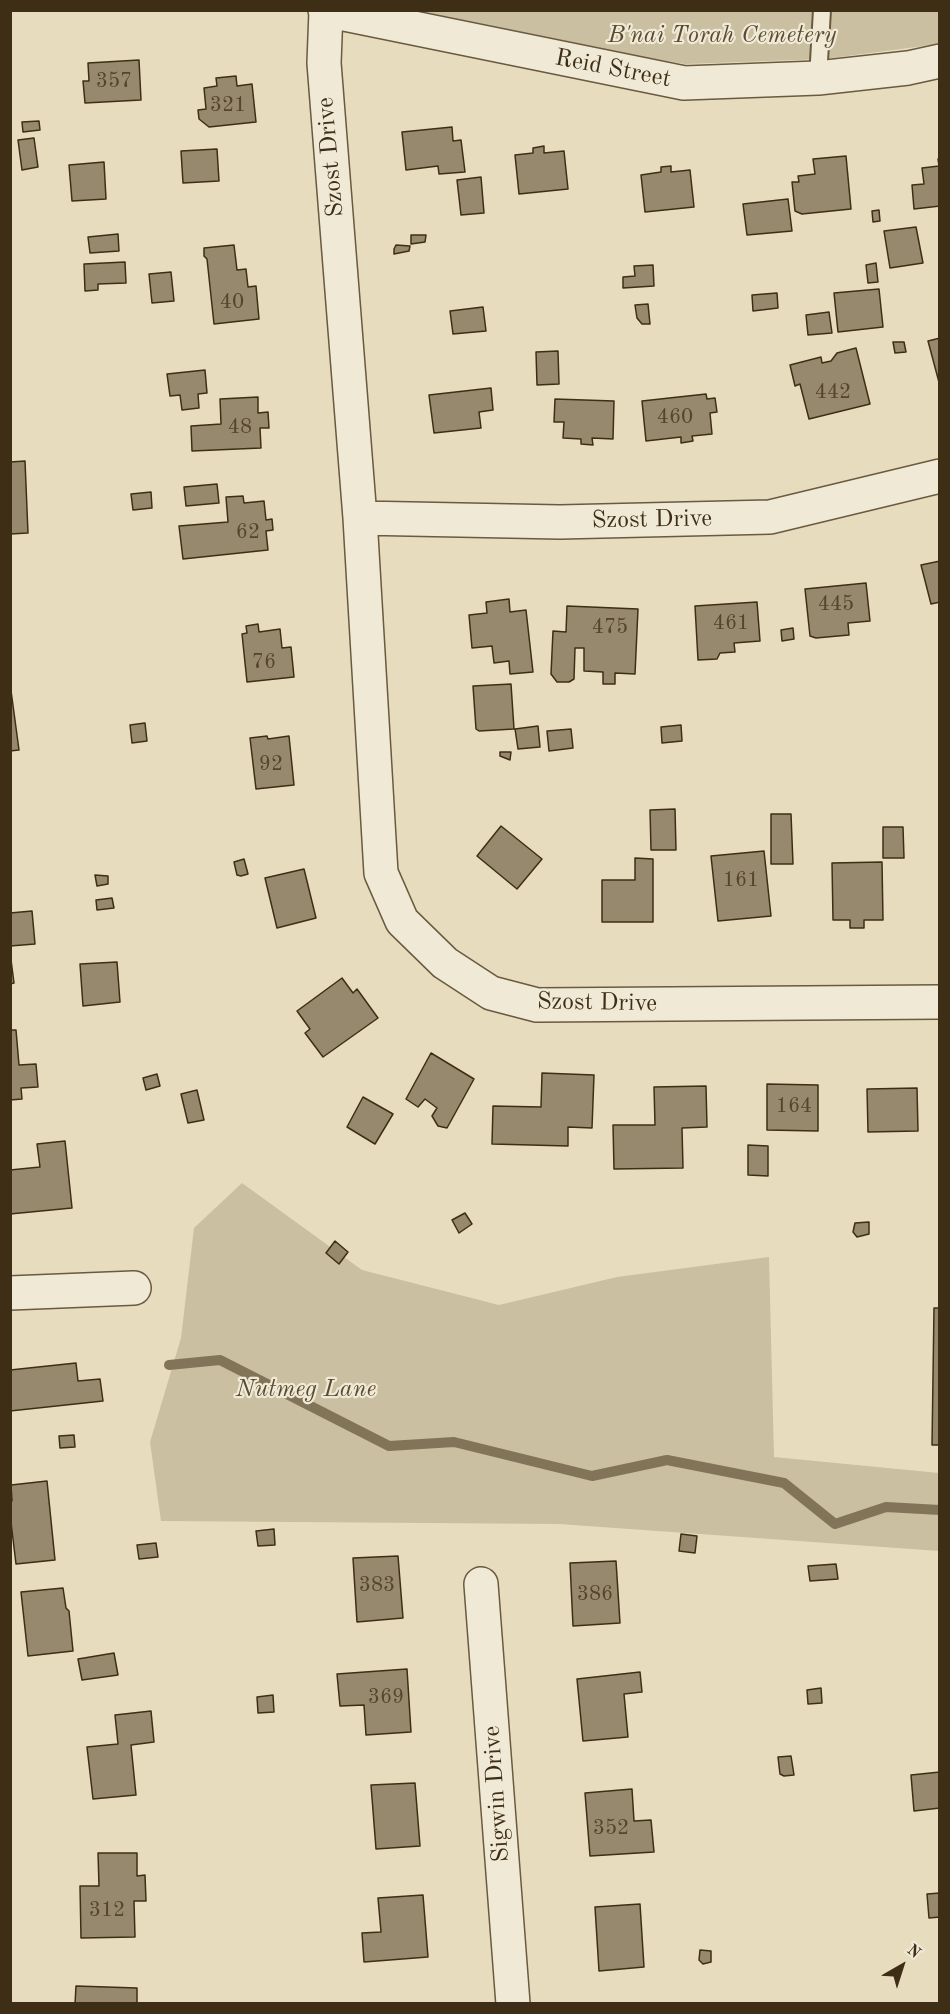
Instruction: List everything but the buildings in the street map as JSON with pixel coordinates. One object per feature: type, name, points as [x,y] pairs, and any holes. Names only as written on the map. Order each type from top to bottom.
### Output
[{"type":"street","name":"Reid Street","points":[[326,11],[684,83],[818,78],[898,69],[939,61]]},
{"type":"street","name":"Szost Drive","points":[[326,11],[324,63],[360,518],[381,873],[402,921],[445,963],[491,993],[537,1005],[939,1002]]},
{"type":"street","name":"Szost Drive","points":[[360,518],[560,522],[770,517],[939,476]]},
{"type":"street","points":[[10,1293],[134,1288]]},
{"type":"street","name":"Sigwin Drive","points":[[481,1584],[513,2004]]},
{"type":"lane","points":[[818,78],[822,10]]},
{"type":"green space","name":"B'nai Torah Cemetery","points":[[397,11],[939,11],[939,44],[824,59],[685,64],[494,32]]},
{"type":"green space","name":"Nutmeg Lane","points":[[242,1183],[362,1270],[499,1305],[617,1277],[769,1257],[774,1457],[939,1473],[939,1551],[559,1524],[161,1521],[150,1442],[181,1338],[194,1228]]},
{"type":"waterway","points":[[169,1365],[220,1360],[389,1446],[454,1442],[592,1476],[667,1460],[784,1483],[835,1524],[886,1507],[940,1510]]}]
